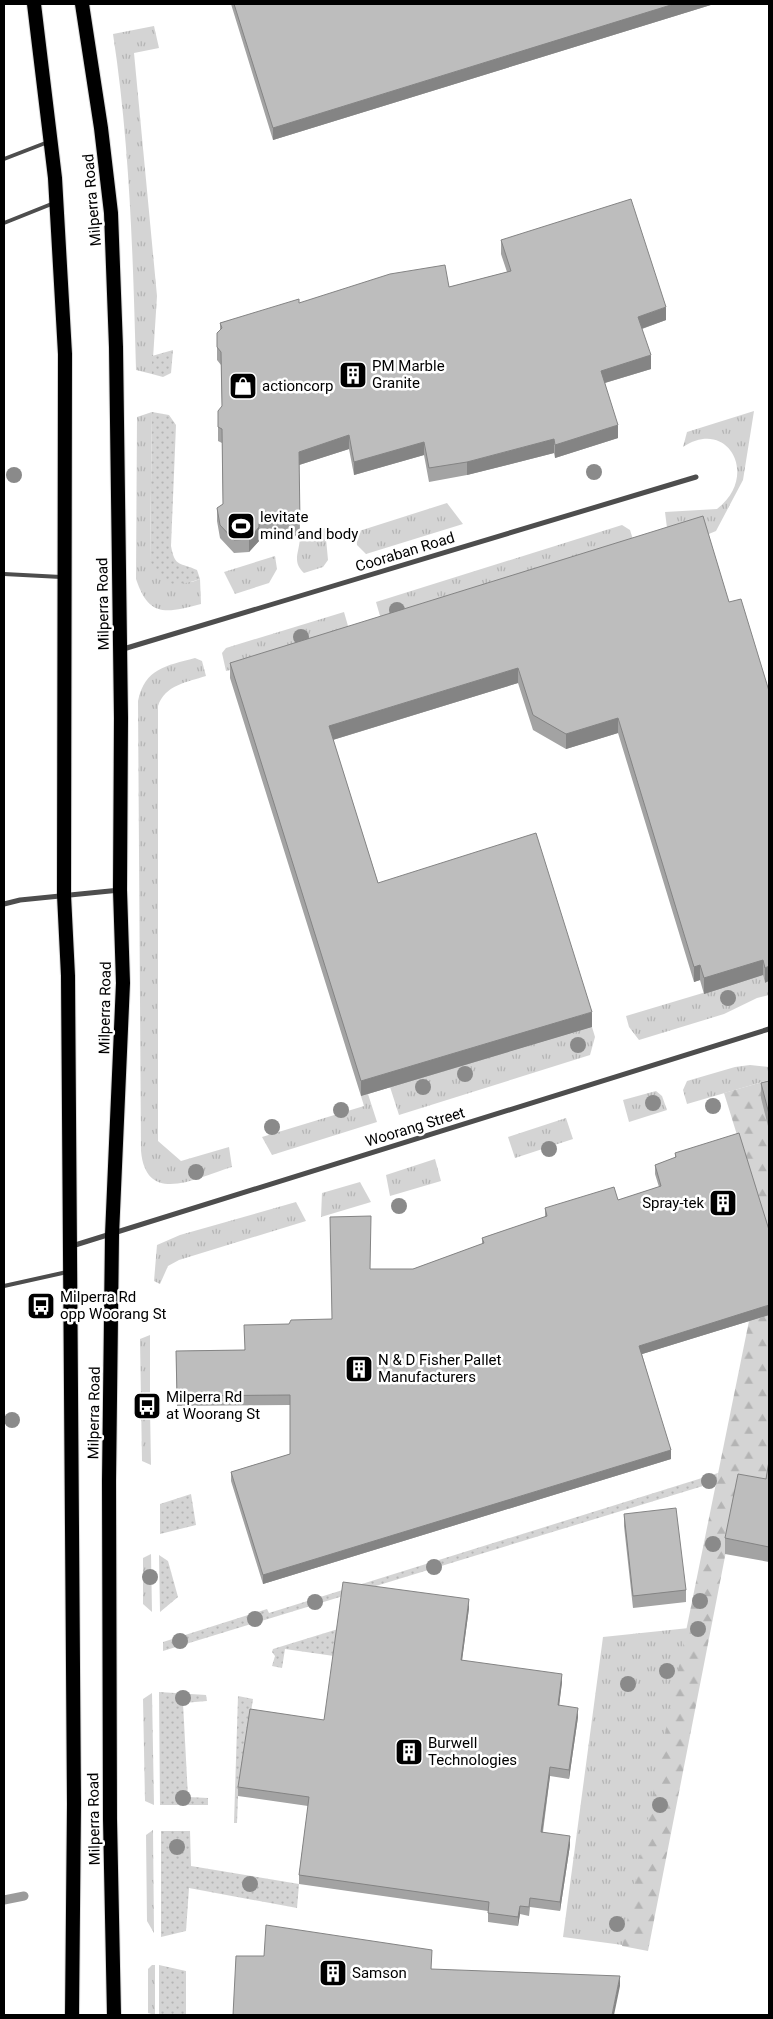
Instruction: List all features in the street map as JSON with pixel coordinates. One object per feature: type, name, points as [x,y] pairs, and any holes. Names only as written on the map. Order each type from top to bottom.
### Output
[{"type":"highway","name":"Milperra Road","points":[[34,4],[51,142],[65,354],[64,895],[68,958],[74,1794],[72,2015]]},
{"type":"highway","name":"Milperra Road","points":[[82,4],[101,128],[114,274],[120,650],[122,983],[112,1235],[109,1489],[110,1819],[114,2015]]},
{"type":"street","name":"Cooraban Road","points":[[120,650],[696,477]]},
{"type":"street","points":[[4,904],[64,895],[120,890]]},
{"type":"street","name":"Woorang Street","points":[[69,1247],[769,1029]]},
{"type":"lane","points":[[4,159],[51,142]]},
{"type":"lane","points":[[4,223],[56,202]]},
{"type":"lane","points":[[4,574],[64,577]]},
{"type":"lane","points":[[4,1286],[70,1271]]},
{"type":"green space","points":[[154,26],[159,48],[134,53],[157,296],[152,374],[136,370],[127,159],[113,34]]},
{"type":"green space","points":[[173,350],[171,373],[163,377],[152,374],[152,356]]},
{"type":"green space","points":[[754,411],[743,480],[716,531],[704,536],[667,528],[665,512],[717,509],[730,496],[736,481],[737,467],[733,454],[725,445],[713,439],[699,440],[683,447],[687,432]]},
{"type":"green space","points":[[152,412],[150,560],[192,582],[200,579],[201,604],[178,609],[168,610],[153,606],[141,592],[136,579],[137,417]]},
{"type":"green space","points":[[152,412],[169,415],[176,425],[171,546],[174,558],[182,565],[197,570],[200,579],[182,584],[169,583],[164,580],[154,569],[150,560]]},
{"type":"green space","points":[[447,503],[463,524],[366,554],[357,545],[356,532]]},
{"type":"green space","points":[[622,525],[630,530],[637,552],[384,630],[376,602]]},
{"type":"green space","points":[[325,528],[328,560],[323,567],[304,573],[300,569],[297,560],[300,536]]},
{"type":"green space","points":[[275,556],[277,569],[269,583],[235,594],[224,572]]},
{"type":"green space","points":[[344,612],[352,640],[226,671],[222,653],[226,648]]},
{"type":"green space","points":[[195,658],[202,661],[206,676],[171,689],[161,699],[158,706],[158,1141],[181,1161],[229,1147],[232,1167],[176,1184],[163,1183],[153,1179],[145,1168],[141,1151],[138,701],[141,690],[151,675],[166,666]]},
{"type":"green space","points":[[763,975],[765,983],[769,981],[769,995],[757,998],[724,1014],[639,1040],[629,1027],[626,1016]]},
{"type":"green space","points":[[592,1027],[595,1037],[590,1055],[399,1115],[390,1087]]},
{"type":"green space","points":[[750,1065],[769,1067],[769,1080],[687,1104],[683,1090],[687,1081],[735,1067]]},
{"type":"green space","points":[[769,1080],[769,1238],[724,1093]]},
{"type":"green space","points":[[656,1091],[662,1096],[667,1110],[629,1122],[623,1100]]},
{"type":"green space","points":[[368,1094],[377,1122],[272,1155],[262,1137],[364,1106],[361,1096]]},
{"type":"green space","points":[[566,1118],[573,1139],[515,1158],[508,1137]]},
{"type":"green space","points":[[435,1159],[441,1181],[390,1196],[386,1175]]},
{"type":"green space","points":[[360,1182],[371,1202],[321,1217],[322,1193]]},
{"type":"green space","points":[[296,1202],[306,1221],[179,1260],[168,1266],[160,1284],[154,1281],[157,1245],[180,1235]]},
{"type":"green space","points":[[769,1315],[769,1477],[767,1488],[738,1490],[648,1951],[622,1946],[749,1321]]},
{"type":"green space","points":[[150,1335],[150,1402],[144,1402],[144,1409],[150,1410],[151,1465],[142,1461],[140,1339]]},
{"type":"green space","points":[[718,1473],[716,1482],[163,1651],[163,1642],[267,1609],[269,1613]]},
{"type":"green space","points":[[191,1494],[196,1525],[160,1534],[160,1504]]},
{"type":"green space","points":[[151,1554],[152,1612],[143,1604],[143,1558]]},
{"type":"green space","points":[[159,1555],[168,1561],[178,1597],[160,1612]]},
{"type":"green space","points":[[689,1628],[630,1946],[563,1937],[603,1637]]},
{"type":"green space","points":[[338,1629],[334,1656],[285,1649],[282,1668],[272,1666],[275,1656],[272,1652],[273,1649]]},
{"type":"green space","points":[[159,1692],[206,1695],[207,1701],[183,1703],[188,1797],[208,1798],[208,1805],[160,1805]]},
{"type":"green space","points":[[152,1693],[154,1805],[145,1801],[143,1699]]},
{"type":"green space","points":[[238,1696],[253,1699],[238,1796],[237,1823],[234,1823]]},
{"type":"green space","points":[[153,1830],[154,1933],[147,1921],[146,1835]]},
{"type":"green space","points":[[161,1831],[190,1831],[191,1866],[299,1884],[297,1908],[189,1888],[186,1931],[161,1937]]},
{"type":"green space","points":[[155,1965],[155,2015],[148,2013],[148,1969]]},
{"type":"green space","points":[[159,1965],[186,1971],[186,2015],[159,2015]]},
{"type":"building","points":[[234,4],[674,4],[273,128]]},
{"type":"building","points":[[631,199],[666,307],[638,317],[651,355],[601,371],[618,425],[555,445],[554,439],[467,462],[429,468],[424,442],[354,462],[349,435],[299,452],[300,522],[259,524],[259,527],[249,539],[234,540],[220,525],[217,508],[223,504],[222,429],[218,427],[218,411],[222,406],[221,352],[217,347],[217,333],[222,328],[220,323],[299,299],[299,303],[390,274],[445,265],[449,287],[511,271],[501,240]]},
{"type":"building","points":[[703,516],[729,602],[741,599],[769,691],[769,966],[765,968],[763,960],[704,978],[700,965],[694,967],[618,718],[566,734],[533,715],[518,668],[329,726],[378,883],[536,833],[592,1012],[361,1081],[230,663]]},
{"type":"building","points":[[769,1081],[769,1114],[761,1083]]},
{"type":"building","points":[[739,1133],[769,1230],[769,1305],[639,1346],[671,1450],[263,1575],[231,1472],[290,1454],[290,1395],[177,1396],[176,1351],[245,1350],[244,1325],[289,1324],[291,1320],[332,1319],[330,1217],[371,1216],[370,1269],[413,1269],[484,1243],[482,1238],[547,1216],[545,1208],[614,1187],[618,1200],[661,1186],[655,1165],[676,1157],[675,1153]]},
{"type":"building","points":[[769,1461],[769,1547],[725,1538],[738,1474],[766,1479]]},
{"type":"building","points":[[676,1508],[686,1590],[633,1596],[624,1514]]},
{"type":"building","name":"Burwell Technologies","points":[[343,1582],[469,1599],[461,1660],[562,1674],[558,1705],[578,1708],[569,1770],[550,1767],[541,1832],[570,1836],[560,1902],[530,1898],[529,1907],[520,1906],[518,1917],[488,1913],[489,1902],[299,1875],[309,1797],[238,1787],[250,1709],[324,1720]]},
{"type":"building","name":"Samson","points":[[266,1925],[432,1950],[431,1969],[620,1976],[612,2015],[233,2015],[236,1956],[264,1956]]},
{"type":"waterway","points":[[4,1900],[24,1896]]},
{"type":"place","name":"PM Marble Granite","points":[[353,375]]},
{"type":"place","name":"actioncorp","points":[[243,386]]},
{"type":"place","name":"levitate mind and body","points":[[241,526]]},
{"type":"place","name":"Spray-tek","points":[[723,1203]]},
{"type":"place","name":"Milperra Rd opp Woorang St","points":[[41,1306]]},
{"type":"place","name":"N & D Fisher Pallet Manufacturers","points":[[359,1369]]},
{"type":"place","name":"Milperra Rd at Woorang St","points":[[147,1406]]},
{"type":"place","name":"Burwell Technologies","points":[[409,1752]]},
{"type":"place","name":"Samson","points":[[333,1973]]}]
